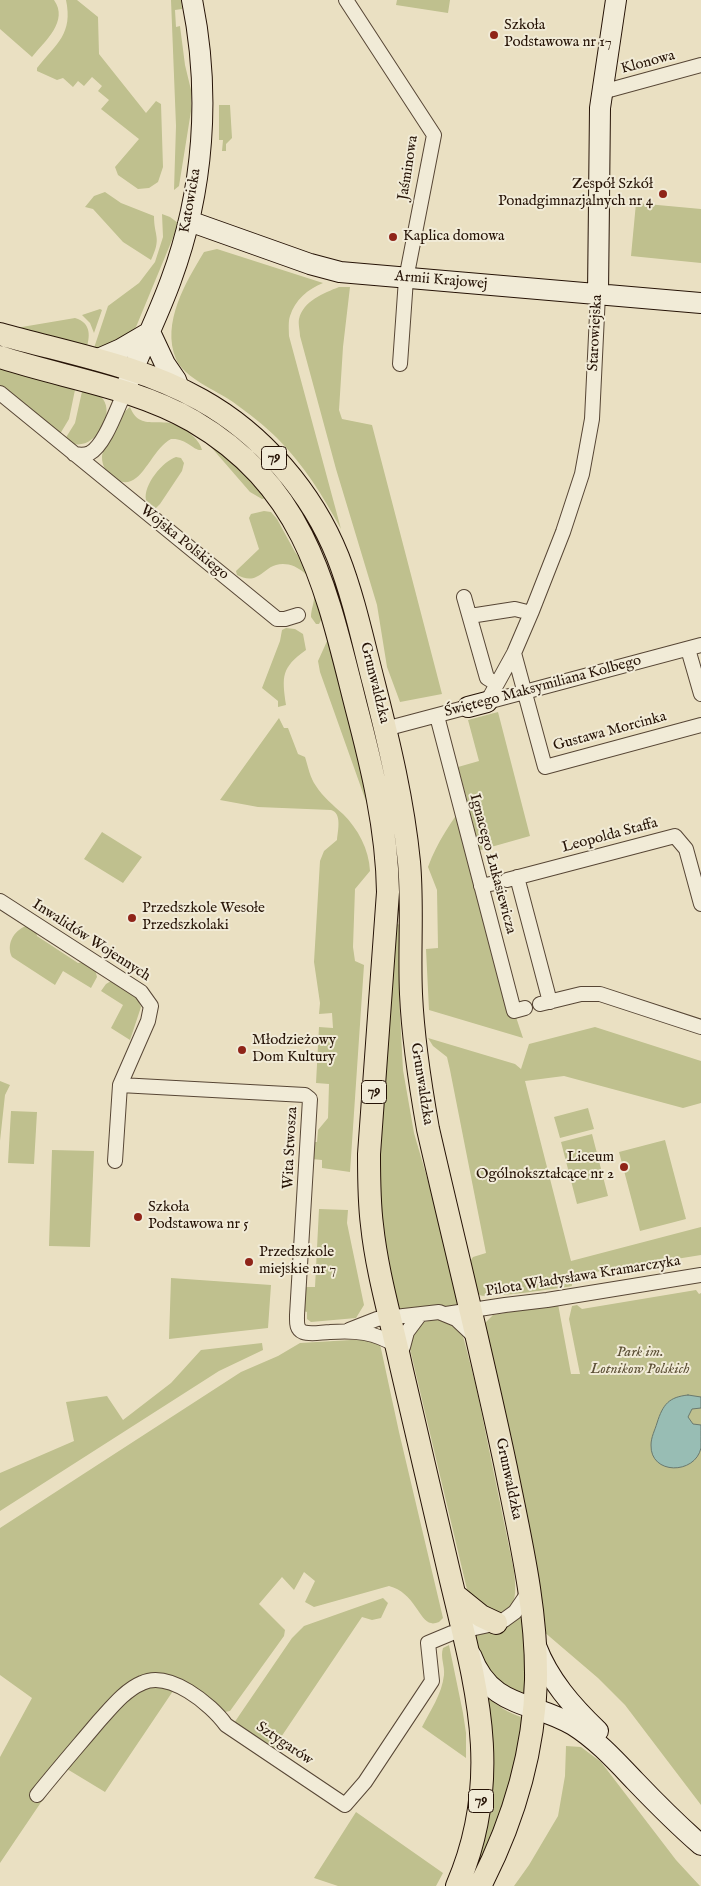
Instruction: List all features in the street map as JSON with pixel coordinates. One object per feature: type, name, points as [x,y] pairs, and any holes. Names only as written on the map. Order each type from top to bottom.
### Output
[{"type":"main road","name":"79","points":[[0,334],[133,370]]},
{"type":"main road","name":"79","points":[[0,357],[125,392]]},
{"type":"main road","name":"Grunwaldzka","points":[[133,370],[179,388],[220,411],[259,442],[295,482],[319,518],[345,578],[386,729],[402,803],[409,866],[411,990],[415,1050],[428,1129],[506,1469],[530,1590],[535,1643],[536,1681],[529,1746],[515,1805],[501,1843],[480,1886]]},
{"type":"main road","name":"Grunwaldzka","points":[[125,392],[162,405],[192,421],[224,443],[255,470],[280,501],[298,528],[317,568],[329,602],[374,780],[384,835],[388,892],[370,1154],[369,1189],[373,1238],[463,1632],[480,1712],[483,1742],[483,1777],[478,1819],[457,1886]]},
{"type":"main road","points":[[454,1595],[481,1616],[496,1623]]},
{"type":"street","name":"Katowicka","points":[[125,392],[171,280],[189,221],[200,148],[203,101],[199,42],[192,0]]},
{"type":"street","name":"Jaśminowa","points":[[346,0],[434,135],[406,279],[400,364]]},
{"type":"street","name":"Starowiejska","points":[[478,705],[497,684],[514,653],[563,532],[582,474],[592,419],[598,294],[600,108],[616,0]]},
{"type":"street","name":"Klonowa","points":[[602,92],[701,64]]},
{"type":"street","name":"Armii Krajowej","points":[[189,221],[323,268],[340,272],[701,303]]},
{"type":"street","points":[[96,360],[121,349],[150,332],[179,388]]},
{"type":"street","points":[[74,454],[82,456],[90,453],[99,445],[125,392]]},
{"type":"street","name":"Wojska Polskiego","points":[[0,393],[277,619],[298,615]]},
{"type":"street","points":[[464,597],[487,678],[497,684]]},
{"type":"street","points":[[470,616],[515,609],[531,613]]},
{"type":"street","points":[[695,647],[701,694]]},
{"type":"street","name":"Świętego Maksymiliana Kolbego","points":[[386,729],[695,647]]},
{"type":"street","points":[[514,653],[525,691]]},
{"type":"street","name":"Gustawa Morcinka","points":[[525,691],[545,767],[701,724]]},
{"type":"street","name":"Ignacego Łukasiewicza","points":[[437,716],[514,1011],[525,1008]]},
{"type":"street","name":"Leopolda Staffa","points":[[506,880],[675,836],[686,849],[700,899]]},
{"type":"street","points":[[481,886],[506,880],[545,1003],[581,994],[600,994],[701,1027]]},
{"type":"street","name":"Inwalidów Wojennych","points":[[0,901],[141,992],[151,1006],[151,1013],[120,1085],[115,1161]]},
{"type":"street","name":"Wita Stwosza","points":[[120,1085],[305,1095],[310,1099],[297,1315],[299,1330],[306,1333],[348,1330]]},
{"type":"street","name":"Pilota Władysława Kramarczyka","points":[[348,1330],[368,1322],[390,1318],[419,1316],[439,1312],[446,1314],[701,1275]]},
{"type":"street","points":[[446,1314],[456,1319],[477,1338]]},
{"type":"street","points":[[348,1330],[378,1335],[398,1350],[403,1347],[407,1332],[419,1316]]},
{"type":"street","points":[[530,1590],[515,1612],[504,1620],[463,1632],[473,1660],[487,1683],[503,1696],[570,1723],[603,1748],[673,1820],[701,1843]]},
{"type":"street","name":"Sztygarów","points":[[37,1796],[72,1752],[121,1698],[141,1683],[153,1680],[169,1682],[183,1688],[218,1714],[226,1725],[345,1805],[365,1782],[432,1681],[428,1643],[452,1633],[463,1632]]},
{"type":"street","points":[[535,1643],[541,1659],[571,1704],[679,1814],[701,1843]]},
{"type":"green space","points":[[0,0],[54,0],[58,8],[59,16],[57,23],[49,37],[32,57],[0,29]]},
{"type":"green space","points":[[66,0],[77,0],[98,17],[99,54],[146,113],[156,101],[161,104],[163,167],[158,182],[149,188],[138,189],[118,175],[115,167],[139,139],[101,109],[109,100],[98,91],[102,86],[92,77],[84,86],[78,81],[73,87],[63,78],[57,80],[37,71],[37,68],[57,44],[65,30],[68,12]]},
{"type":"green space","points":[[171,0],[181,0],[182,9],[175,10],[176,27],[180,26],[185,65],[191,90],[191,111],[179,186],[174,190],[176,126]]},
{"type":"green space","points":[[397,0],[450,0],[448,13],[396,5]]},
{"type":"green space","points":[[219,105],[230,105],[232,138],[226,144],[226,151],[222,151],[223,140],[219,140]]},
{"type":"green space","points":[[105,192],[121,203],[154,216],[157,242],[151,260],[123,242],[93,209],[85,207],[94,196]]},
{"type":"green space","points":[[636,203],[701,209],[701,263],[631,256]]},
{"type":"green space","points":[[162,214],[178,223],[136,327],[132,333],[93,351],[108,306],[139,283],[155,262],[163,237]]},
{"type":"green space","points":[[217,249],[323,283],[312,288],[295,305],[289,318],[289,336],[341,529],[312,481],[277,438],[233,402],[193,378],[180,366],[176,359],[172,345],[172,331],[178,303],[190,276],[204,252]]},
{"type":"green space","points":[[339,287],[350,287],[343,347],[339,410],[342,419],[372,425],[442,694],[400,702],[387,667],[377,605],[336,469],[300,336],[299,319],[305,307],[315,298]]},
{"type":"green space","points":[[102,310],[94,333],[90,323],[82,315]]},
{"type":"green space","points":[[75,318],[81,320],[87,327],[89,335],[86,350],[10,329]]},
{"type":"green space","points":[[0,364],[76,385],[69,419],[60,434],[0,386]]},
{"type":"green space","points":[[83,387],[97,393],[103,399],[106,407],[106,416],[103,426],[97,434],[82,444],[74,444],[65,439],[75,423]]},
{"type":"green space","points":[[130,407],[137,418],[147,422],[170,423],[185,430],[198,441],[202,450],[196,449],[181,440],[171,439],[160,448],[146,468],[136,478],[126,482],[117,480],[105,468],[102,457],[105,445],[113,430]]},
{"type":"green space","points":[[211,442],[268,498],[262,499],[250,492],[211,447]]},
{"type":"green space","points":[[176,457],[181,458],[184,463],[182,471],[160,504],[153,508],[146,500],[146,494],[151,481],[165,463]]},
{"type":"green space","points":[[264,511],[271,512],[277,519],[295,552],[309,570],[322,618],[319,624],[316,624],[311,617],[314,597],[313,587],[301,570],[283,564],[270,567],[254,578],[244,578],[237,575],[236,571],[259,549],[249,518],[251,514]]},
{"type":"green space","points":[[286,628],[295,629],[303,634],[306,650],[292,662],[285,673],[286,705],[278,707],[278,701],[262,688],[280,641],[282,630]]},
{"type":"green space","points":[[328,639],[349,705],[368,807],[320,672],[318,661]]},
{"type":"green space","points":[[498,712],[530,836],[477,851],[514,1011],[523,1038],[429,1010],[426,949],[438,948],[437,890],[428,867],[440,840],[467,800],[458,767],[479,761],[468,720]]},
{"type":"green space","points":[[279,718],[284,728],[288,728],[298,754],[305,757],[316,786],[358,833],[365,847],[369,863],[370,871],[355,889],[353,947],[355,961],[364,965],[350,1172],[322,1168],[322,1160],[312,1159],[318,1130],[328,1118],[329,1084],[316,1083],[319,1027],[333,1028],[332,1013],[319,1014],[320,1003],[314,962],[320,861],[324,851],[337,840],[337,815],[331,810],[258,807],[220,800]]},
{"type":"green space","points":[[102,832],[142,857],[123,883],[84,859]]},
{"type":"green space","points":[[396,924],[402,925],[399,996],[403,1070],[414,1133],[462,1304],[396,1313],[376,1189],[380,1163]]},
{"type":"green space","points":[[26,926],[36,930],[37,936],[78,963],[84,962],[95,969],[97,977],[91,988],[63,971],[55,985],[12,957],[10,943],[17,931]]},
{"type":"green space","points":[[111,981],[136,995],[141,1007],[130,1040],[111,1028],[123,1005],[101,991]]},
{"type":"green space","points":[[595,1027],[701,1061],[701,1103],[683,1108],[564,1076],[525,1081],[571,1261],[701,1227],[701,1255],[571,1276],[572,1286],[540,1291],[480,1295],[473,1285],[469,1263],[473,1257],[486,1253],[450,1070],[447,1057],[433,1046],[428,1038],[515,1064],[521,1069],[529,1044]]},
{"type":"green space","points":[[0,1081],[10,1085],[5,1095],[0,1141]]},
{"type":"green space","points":[[588,1108],[594,1129],[560,1138],[554,1117]]},
{"type":"green space","points":[[11,1111],[37,1112],[34,1164],[8,1163]]},
{"type":"green space","points":[[592,1134],[608,1196],[577,1204],[561,1142]]},
{"type":"green space","points":[[665,1140],[686,1219],[640,1231],[619,1152]]},
{"type":"green space","points":[[52,1150],[94,1151],[90,1247],[49,1246]]},
{"type":"green space","points":[[319,1209],[348,1210],[347,1223],[364,1305],[356,1318],[311,1322],[307,1319],[307,1312],[303,1311],[304,1289],[315,1287]]},
{"type":"green space","points":[[171,1278],[271,1285],[268,1328],[169,1339]]},
{"type":"green space","name":"Park im. Lotnikow Polskich","points":[[696,1290],[699,1294],[701,1293],[701,1805],[625,1705],[598,1678],[543,1631],[484,1324],[493,1315],[558,1304],[571,1374],[580,1374],[569,1319],[572,1306],[577,1305],[582,1309]]},
{"type":"green space","points":[[436,1319],[448,1321],[461,1331],[463,1336],[476,1386],[514,1571],[515,1593],[512,1604],[508,1609],[493,1614],[469,1598],[410,1349],[409,1342],[421,1323]]},
{"type":"green space","points":[[368,1339],[380,1344],[443,1618],[435,1623],[427,1621],[405,1594],[389,1586],[314,1607],[305,1602],[315,1581],[304,1572],[294,1590],[282,1577],[259,1604],[285,1630],[284,1636],[230,1711],[225,1712],[219,1709],[184,1684],[173,1691],[105,1792],[67,1769],[54,1783],[0,1863],[0,1757],[32,1698],[0,1675],[0,1528],[241,1372],[278,1356],[300,1343]]},
{"type":"green space","points":[[262,1343],[263,1350],[219,1371],[0,1511],[0,1473],[74,1441],[66,1402],[107,1396],[123,1420],[171,1383],[201,1350]]},
{"type":"green space","points":[[383,1598],[388,1603],[381,1618],[372,1620],[362,1617],[273,1749],[234,1723],[292,1638],[304,1626]]},
{"type":"green space","points":[[525,1611],[527,1698],[503,1684],[489,1670],[471,1636],[508,1625]]},
{"type":"green space","points":[[449,1645],[463,1713],[466,1733],[466,1758],[422,1727],[441,1689],[444,1675],[442,1651],[443,1648]]},
{"type":"green space","points":[[484,1694],[508,1712],[525,1718],[519,1755],[482,1866],[465,1886]]},
{"type":"green space","points":[[566,1746],[581,1747],[601,1762],[676,1860],[700,1886],[514,1886],[529,1865],[558,1816],[565,1776]]},
{"type":"green space","points":[[356,1812],[443,1873],[436,1886],[338,1886],[314,1878]]},
{"type":"water","points":[[688,1395],[701,1397],[701,1408],[692,1409],[688,1417],[693,1424],[701,1425],[701,1448],[697,1457],[691,1463],[682,1467],[673,1468],[665,1466],[658,1462],[653,1455],[651,1445],[653,1434],[664,1406],[671,1400]]},
{"type":"place","name":"Szkoła Podstawowa nr 17","points":[[494,35]]},
{"type":"place","name":"Zespół Szkół Ponadgimnazjalnych nr 4","points":[[663,194]]},
{"type":"place","name":"Kaplica domowa","points":[[393,237]]},
{"type":"place","name":"Przedszkole Wesołe Przedszkolaki","points":[[132,918]]},
{"type":"place","name":"Młodzieżowy Dom Kultury","points":[[242,1050]]},
{"type":"place","name":"Liceum Ogólnokształcące nr 2","points":[[624,1167]]},
{"type":"place","name":"Szkoła Podstawowa nr 5","points":[[138,1217]]},
{"type":"place","name":"Przedszkole miejskie nr 7","points":[[249,1262]]}]
